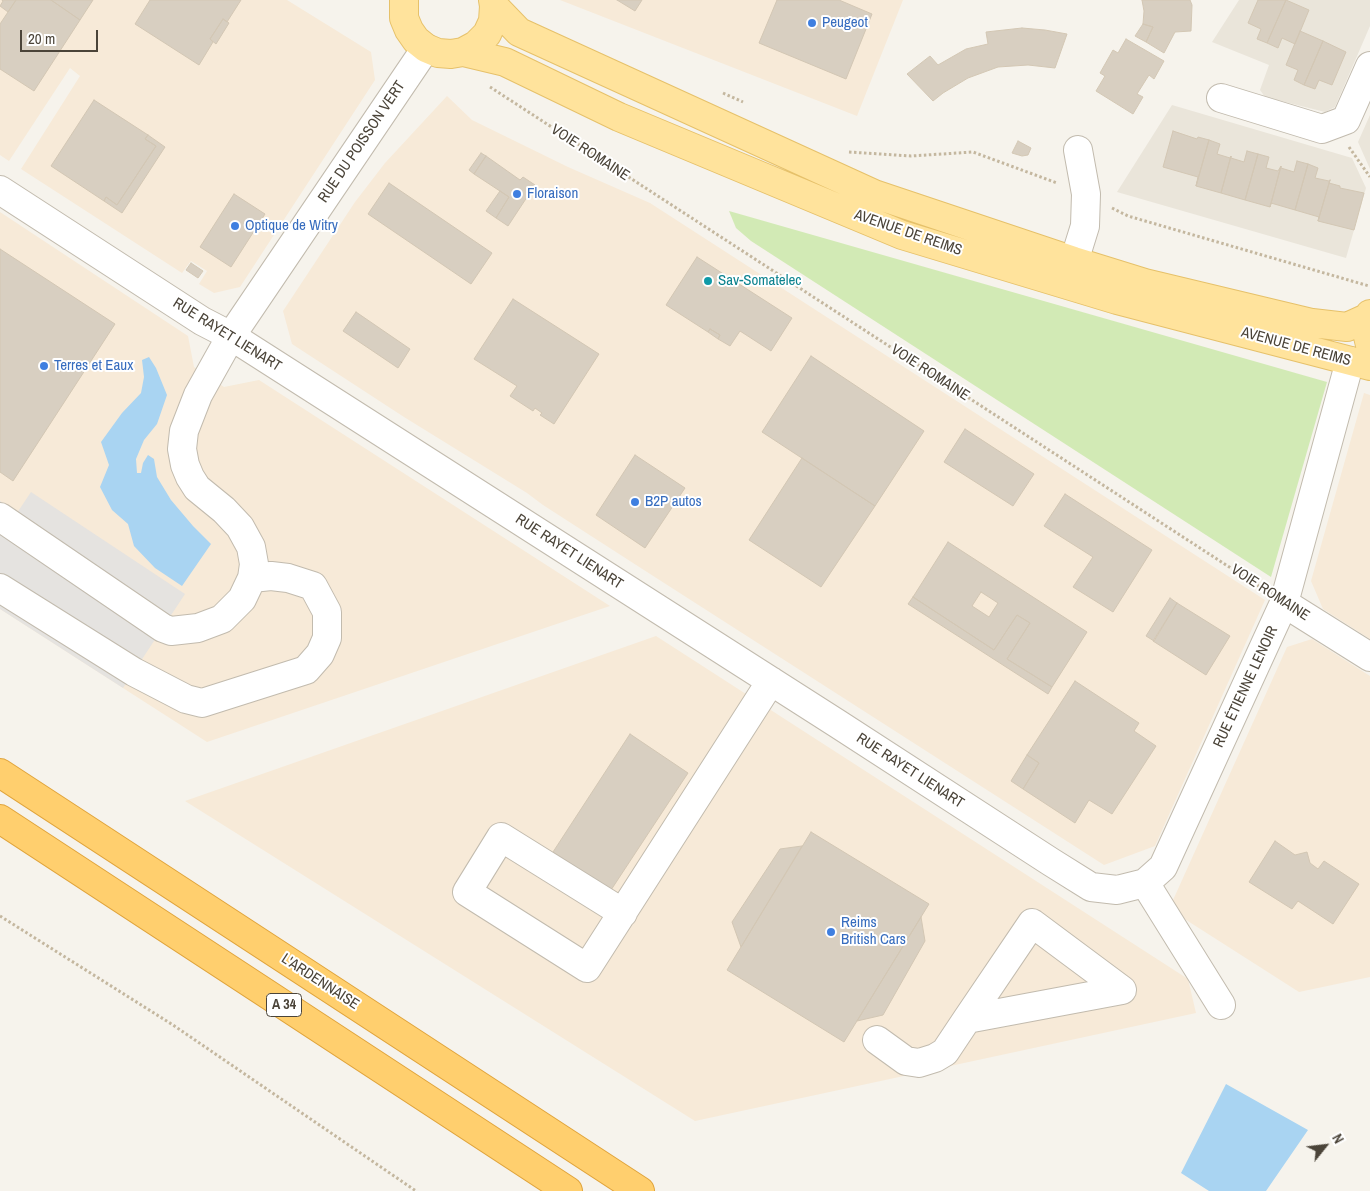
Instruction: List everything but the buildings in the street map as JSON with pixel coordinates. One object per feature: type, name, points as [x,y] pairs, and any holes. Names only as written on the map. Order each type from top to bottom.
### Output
[{"type":"highway","name":"L'ARDENNAISE","points":[[0,773],[640,1191]]},
{"type":"highway","name":"A 34","points":[[0,819],[568,1191]]},
{"type":"main road","name":"AVENUE DE REIMS","points":[[426,48],[438,53],[451,54],[464,52],[476,45],[487,34],[493,21],[494,3]]},
{"type":"main road","name":"AVENUE DE REIMS","points":[[494,3],[520,32],[874,194],[1070,272],[1117,300],[1363,357],[1369,316]]},
{"type":"main road","points":[[399,6],[409,30],[416,40],[426,48]]},
{"type":"main road","name":"AVENUE DE REIMS","points":[[464,52],[505,62],[619,117],[902,235],[1070,272],[1144,283],[1312,323],[1347,327],[1369,316]]},
{"type":"street","name":"RUE DU POISSON VERT","points":[[252,578],[254,564],[251,547],[240,528],[224,510],[197,488],[185,465],[182,449],[184,430],[198,395],[231,336],[426,48]]},
{"type":"street","points":[[1221,98],[1322,129],[1346,120],[1370,66]]},
{"type":"street","points":[[1070,272],[1085,226],[1086,194],[1078,150]]},
{"type":"street","name":"RUE RAYET LIENART","points":[[0,190],[202,321],[231,336],[1091,887],[1117,890],[1145,884]]},
{"type":"street","name":"RUE ÉTIENNE LENOIR","points":[[1145,884],[1163,867],[1284,603],[1363,357]]},
{"type":"street","points":[[0,517],[163,628],[172,631],[198,628],[222,619],[242,599],[252,578],[271,576],[288,578],[313,586],[327,612],[327,638],[320,654],[306,670],[202,703],[186,699],[134,672],[0,588]]},
{"type":"street","name":"VOIE ROMAINE","points":[[1284,603],[1370,657]]},
{"type":"street","points":[[623,913],[502,838],[467,892],[587,968],[623,913],[771,681]]},
{"type":"street","points":[[1145,884],[1221,1005]]},
{"type":"street","points":[[877,1040],[906,1061],[919,1063],[935,1058],[945,1052],[967,1019],[1032,923],[1122,990],[967,1019]]},
{"type":"path","name":"VOIE ROMAINE","points":[[490,88],[1284,603]]},
{"type":"path","points":[[717,91],[751,107]]},
{"type":"path","points":[[1334,124],[1370,177]]},
{"type":"path","points":[[844,151],[911,156],[973,152],[1086,194],[1128,216],[1370,287]]},
{"type":"path","points":[[0,916],[173,1026],[416,1191]]},
{"type":"shaded area","points":[[0,0],[287,0],[371,52],[375,80],[240,287],[214,293],[199,284],[207,271],[191,261],[182,273],[21,169],[80,76],[70,68],[9,161],[0,155]]},
{"type":"shaded area","points":[[560,0],[903,0],[857,116]]},
{"type":"shaded area","points":[[1239,0],[1370,0],[1370,26],[1335,107],[1325,112],[1265,97],[1260,90],[1269,65],[1212,42]]},
{"type":"shaded area","points":[[447,96],[472,120],[568,167],[650,203],[1265,600],[1155,846],[1104,865],[292,344],[283,311],[355,202],[385,163]]},
{"type":"shaded area","points":[[1172,105],[1352,158],[1366,188],[1346,258],[1117,192]]},
{"type":"shaded area","points":[[1370,115],[1370,169],[1358,142]]},
{"type":"shaded area","points":[[0,212],[188,336],[194,367],[224,387],[259,380],[610,606],[207,742],[0,609]]},
{"type":"shaded area","points":[[1364,393],[1370,395],[1370,639],[1323,609],[1311,581]]},
{"type":"shaded area","points":[[31,492],[185,594],[123,688],[0,609],[0,501],[17,513]]},
{"type":"shaded area","points":[[656,636],[1188,979],[1196,1013],[695,1121],[185,801]]},
{"type":"shaded area","points":[[1312,639],[1370,676],[1370,977],[1299,992],[1169,909],[1287,647]]},
{"type":"green space","points":[[729,211],[1327,382],[1271,577],[751,241],[736,228]]},
{"type":"water","points":[[149,357],[156,368],[167,395],[157,424],[144,440],[136,459],[137,473],[141,473],[143,463],[148,455],[154,459],[157,477],[171,500],[211,544],[182,586],[155,568],[134,546],[128,524],[112,510],[100,487],[109,465],[101,442],[122,413],[141,393],[144,377],[142,360]]},
{"type":"water","points":[[1226,1084],[1308,1130],[1266,1191],[1209,1191],[1181,1173]]},
{"type":"place","name":"Peugeot","points":[[812,23]]},
{"type":"place","name":"Floraison","points":[[517,194]]},
{"type":"place","name":"Optique de Witry","points":[[235,226]]},
{"type":"place","name":"Sav-Somatelec","points":[[708,281]]},
{"type":"place","name":"Terres et Eaux","points":[[44,366]]},
{"type":"place","name":"B2P autos","points":[[635,502]]},
{"type":"place","name":"Reims British Cars","points":[[831,932]]}]
